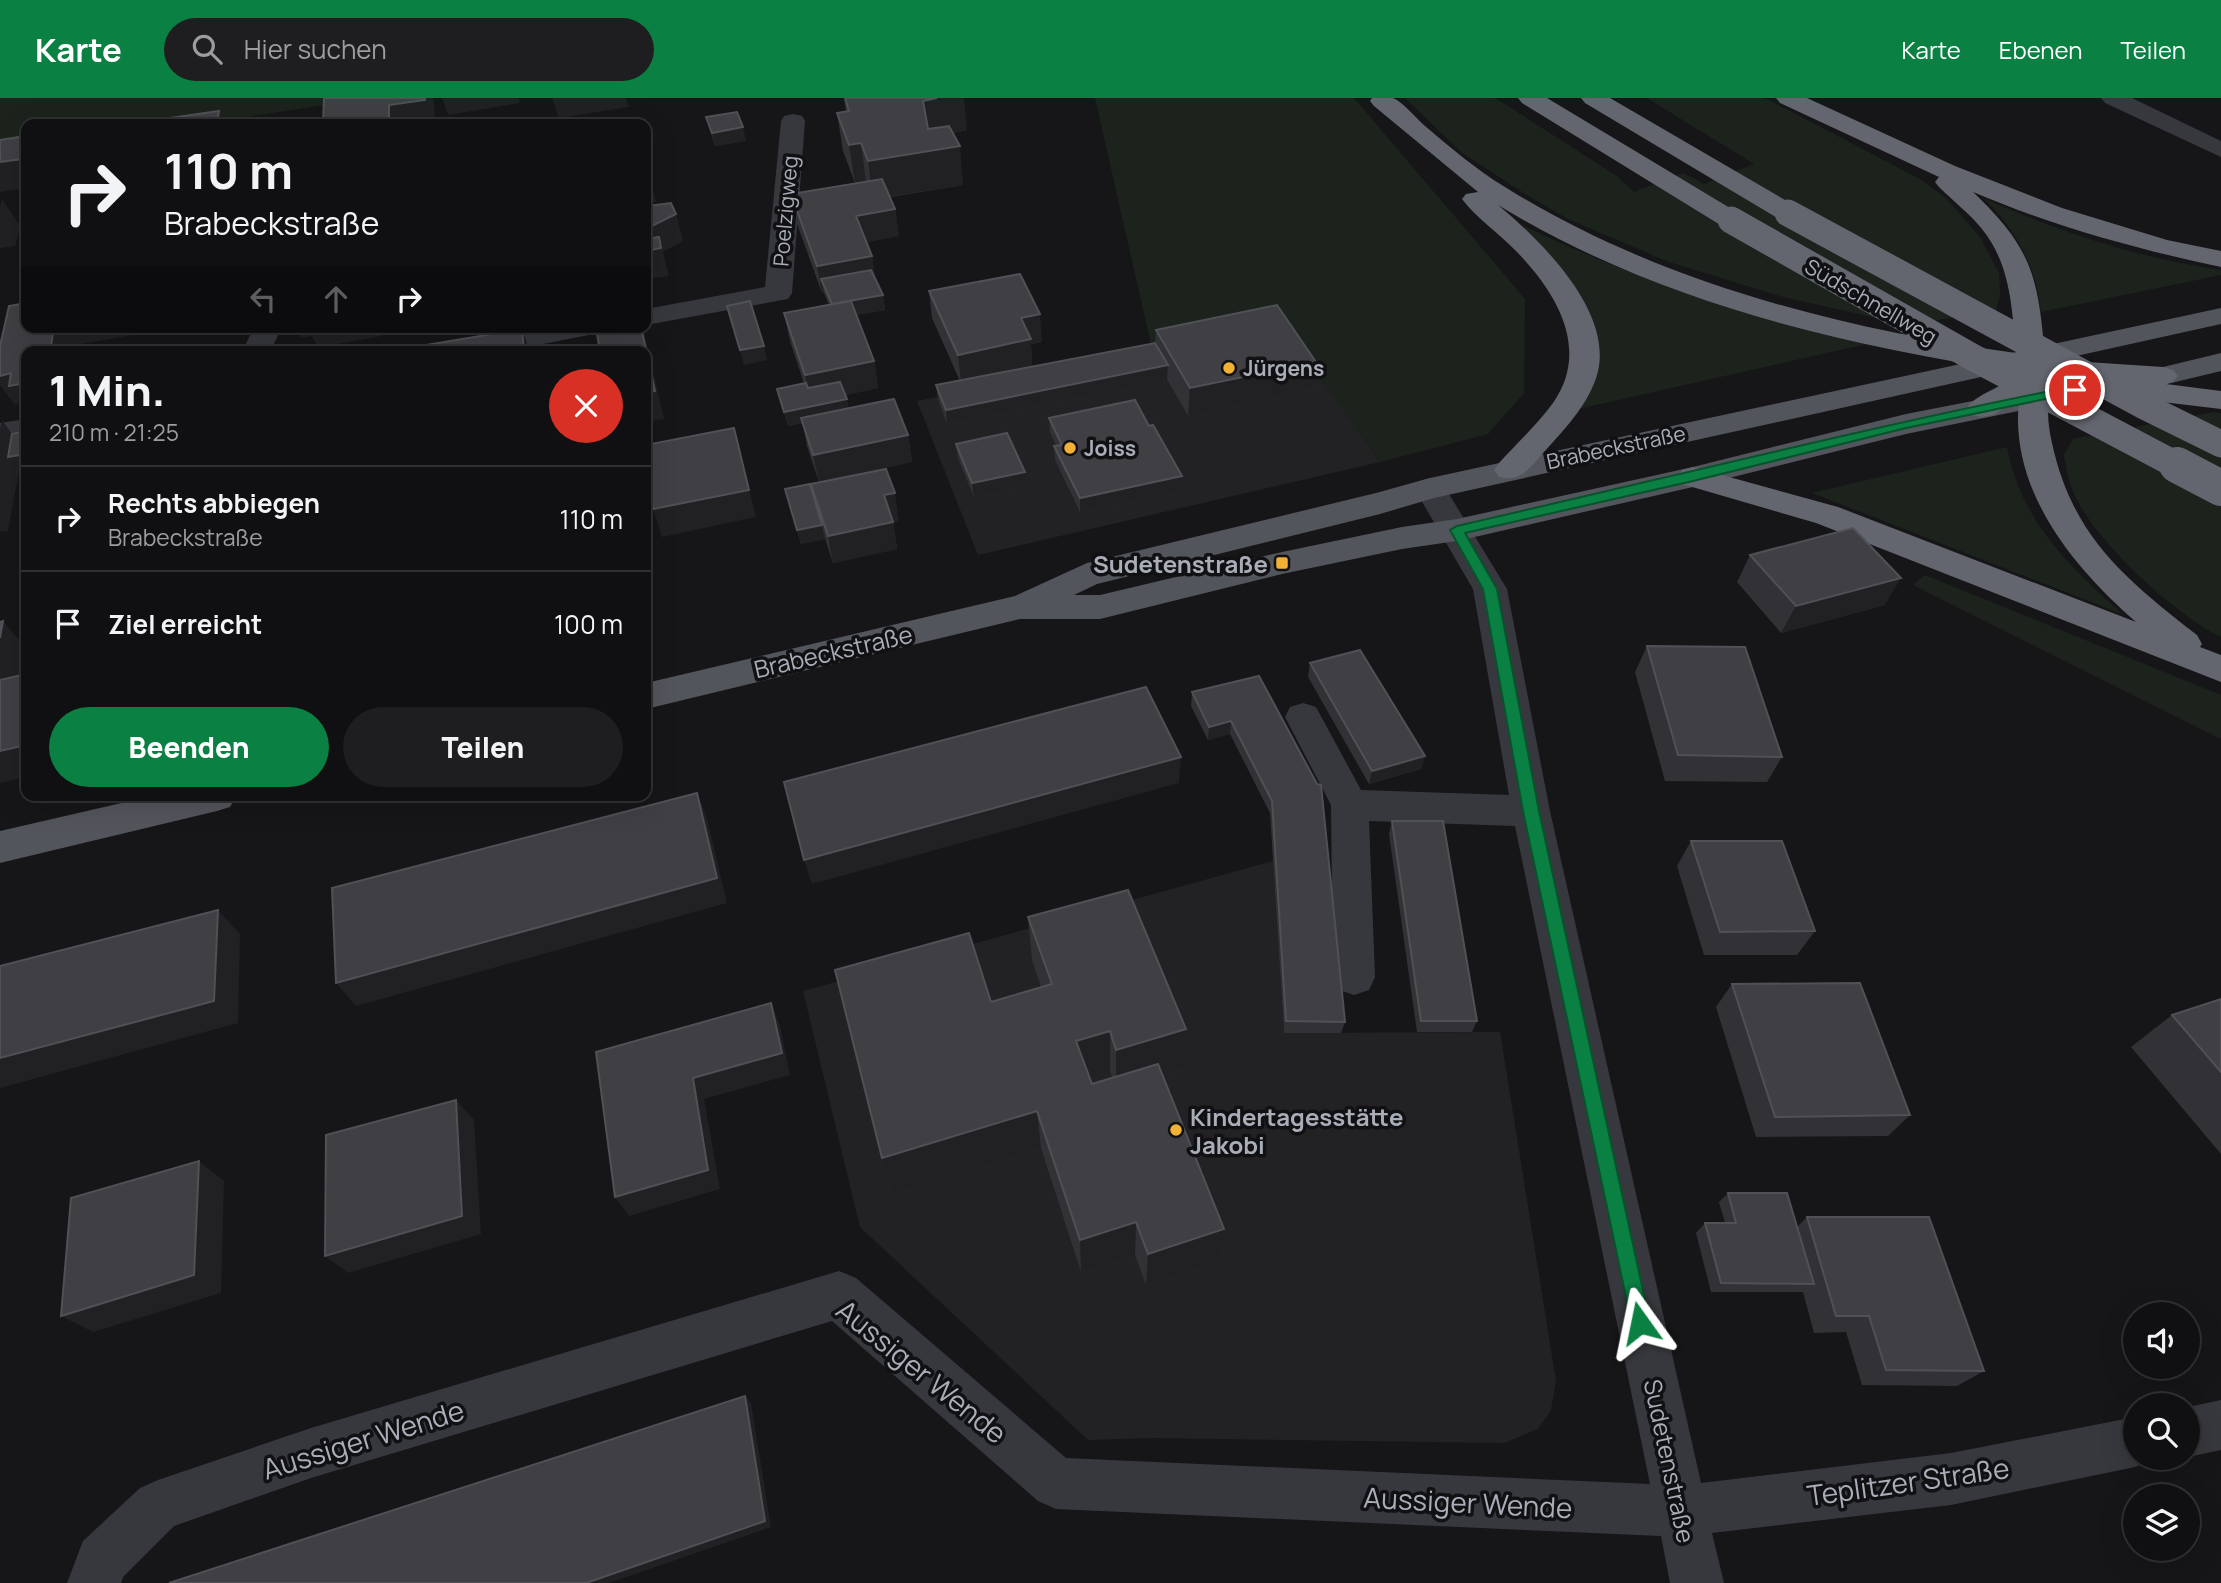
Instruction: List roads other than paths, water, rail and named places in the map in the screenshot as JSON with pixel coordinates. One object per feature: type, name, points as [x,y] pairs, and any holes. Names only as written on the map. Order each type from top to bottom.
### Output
[{"type":"highway","name":"Südschnellweg","points":[[1530,98],[1886,311],[2099,426],[2221,488]]},
{"type":"highway","name":"Südschnellweg","points":[[1593,98],[1788,213],[2144,406],[2221,444]]},
{"type":"highway","points":[[1788,98],[2005,197],[2093,230],[2155,247],[2221,260]]},
{"type":"highway","points":[[1380,100],[1476,179],[1511,202],[1590,243],[1677,278],[1756,305],[2033,372],[2083,346]]},
{"type":"highway","points":[[1380,100],[1428,159],[1518,237],[1558,281],[1586,345],[1584,368],[1568,404],[1510,470]]},
{"type":"highway","points":[[1894,148],[1952,184],[1991,223],[2013,254],[2024,290],[2033,372],[2035,430],[2055,507],[2081,548],[2158,623],[2218,668]]},
{"type":"highway","points":[[1958,373],[2033,372],[2162,376]]},
{"type":"highway","points":[[2096,386],[2221,400]]},
{"type":"highway","points":[[1693,477],[1827,515],[2218,668]]},
{"type":"main road","points":[[2083,346],[2221,316]]},
{"type":"main road","name":"Brabeckstraße","points":[[1020,607],[1100,607],[1308,558],[1402,538],[1457,530],[1693,477],[1982,408],[2033,372],[2096,386],[2162,376],[2221,362]]},
{"type":"main road","name":"Brabeckstraße","points":[[651,695],[1020,607],[1087,575],[1380,503],[1430,488],[1958,373]]},
{"type":"main road","points":[[0,847],[196,801]]},
{"type":"street","points":[[2113,98],[2221,150]]},
{"type":"street","name":"Poelzigweg","points":[[651,316],[778,293],[793,121]]},
{"type":"street","points":[[474,346],[516,334]]},
{"type":"street","points":[[0,433],[21,430]]},
{"type":"street","name":"Sudetenstraße","points":[[1430,488],[1490,589],[1531,811],[1697,1583]]},
{"type":"street","points":[[1303,716],[1350,805],[1354,977]]},
{"type":"street","points":[[1350,805],[1531,811]]},
{"type":"street","name":"Aussiger Wende","points":[[94,1583],[102,1560],[158,1506],[312,1453],[839,1295],[1056,1483],[1680,1511]]},
{"type":"street","points":[[2200,1429],[2221,1425]]},
{"type":"street","name":"Teplitzer Straße","points":[[1680,1511],[1951,1479],[2123,1444]]},
{"type":"place","name":"Jürgens","points":[[1229,368]]},
{"type":"place","name":"Joiss","points":[[1070,448]]},
{"type":"place","name":"Sudetenstraße","points":[[1282,563]]},
{"type":"place","name":"Kindertagesstätte Jakobi","points":[[1176,1130]]}]
